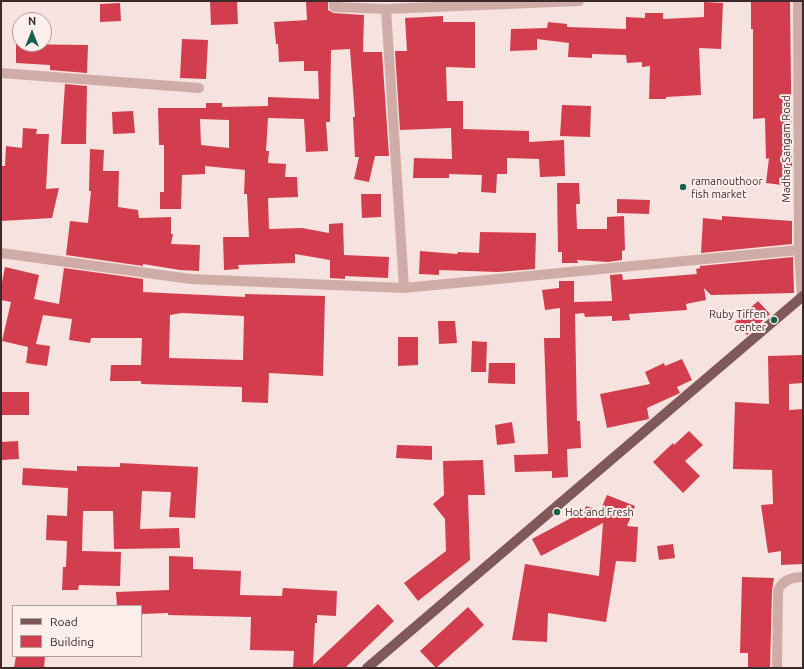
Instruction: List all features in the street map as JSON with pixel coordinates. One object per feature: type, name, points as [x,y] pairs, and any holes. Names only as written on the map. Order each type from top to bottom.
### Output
[{"type":"main road","points":[[367,668],[802,296]]},
{"type":"street","points":[[334,1],[334,7],[386,9],[578,1]]},
{"type":"street","name":"Madhar Sangam Road","points":[[798,1],[800,36],[799,250],[802,296]]},
{"type":"street","points":[[386,9],[404,288]]},
{"type":"street","points":[[1,74],[199,88]]},
{"type":"street","points":[[1,253],[191,279],[404,288],[799,250]]},
{"type":"street","points":[[777,668],[778,591],[780,586],[790,578],[803,577]]},
{"type":"building","points":[[210,1],[237,1],[238,24],[211,25]]},
{"type":"building","points":[[306,1],[328,1],[328,10],[333,13],[364,15],[363,52],[382,52],[389,156],[375,156],[369,182],[354,179],[359,157],[355,157],[353,117],[355,117],[350,49],[331,50],[330,122],[326,122],[328,151],[306,152],[304,119],[268,118],[266,151],[269,151],[268,163],[286,164],[285,177],[297,177],[298,197],[268,198],[269,229],[302,228],[329,233],[329,224],[343,223],[344,255],[389,257],[388,278],[345,276],[345,279],[330,278],[330,260],[295,254],[295,263],[238,265],[239,269],[224,270],[223,237],[249,237],[247,194],[244,194],[245,170],[205,166],[205,174],[182,175],[181,209],[160,209],[160,192],[164,192],[164,145],[159,145],[158,108],[206,108],[206,103],[222,103],[222,107],[268,106],[268,97],[319,99],[318,71],[304,71],[304,61],[279,62],[278,44],[276,44],[274,22],[307,20]],"holes":[[[200,119],[229,120],[229,148],[201,145]]]},
{"type":"building","points":[[751,1],[790,1],[792,166],[790,186],[766,183],[769,158],[766,159],[765,118],[753,119],[753,29],[751,29]]},
{"type":"building","points":[[704,2],[723,3],[721,49],[699,48],[701,95],[666,97],[666,99],[649,99],[650,66],[642,67],[642,62],[627,63],[626,55],[592,54],[592,58],[568,57],[569,43],[537,39],[537,50],[510,51],[511,29],[547,28],[548,22],[567,24],[567,27],[626,29],[626,17],[645,18],[645,13],[663,13],[663,19],[704,17]]},
{"type":"building","points":[[120,3],[121,21],[100,22],[100,4]]},
{"type":"building","points":[[443,16],[443,22],[475,22],[475,68],[446,67],[447,101],[463,101],[463,129],[529,131],[529,142],[564,140],[565,176],[540,177],[539,159],[507,158],[507,174],[497,174],[496,193],[481,192],[482,175],[449,174],[449,178],[413,178],[414,158],[452,159],[451,128],[400,130],[395,51],[407,51],[405,18]]},
{"type":"building","points":[[182,39],[208,40],[206,79],[180,78]]},
{"type":"building","points":[[52,44],[88,45],[87,73],[50,70],[50,65],[16,63],[16,52],[52,52]]},
{"type":"building","points":[[65,84],[87,86],[86,144],[61,144]]},
{"type":"building","points":[[562,105],[591,106],[590,137],[560,136]]},
{"type":"building","points":[[133,111],[135,133],[113,134],[112,112]]},
{"type":"building","points":[[23,128],[37,129],[36,134],[49,134],[46,189],[59,188],[52,218],[1,221],[1,166],[5,166],[6,146],[22,148]]},
{"type":"building","points":[[90,149],[104,150],[103,171],[119,171],[118,207],[138,210],[139,218],[171,217],[171,234],[173,234],[171,244],[200,245],[199,271],[180,270],[143,264],[143,266],[66,255],[70,221],[88,223],[91,191],[89,191]]},
{"type":"building","points":[[557,183],[579,183],[580,204],[576,204],[577,229],[607,229],[607,217],[624,216],[625,250],[622,251],[622,260],[608,262],[577,260],[578,263],[562,263],[562,252],[558,252]]},
{"type":"building","points":[[361,194],[381,194],[381,217],[362,218]]},
{"type":"building","points":[[617,199],[650,200],[649,214],[617,213]]},
{"type":"building","points":[[722,216],[792,221],[792,244],[701,253],[703,218],[722,220]]},
{"type":"building","points":[[480,232],[536,233],[535,269],[498,272],[439,270],[439,275],[419,274],[420,251],[457,254],[458,252],[479,253]]},
{"type":"building","points":[[793,257],[794,293],[711,295],[704,288],[706,300],[686,304],[687,310],[629,314],[630,320],[612,321],[612,316],[585,317],[584,313],[575,314],[577,421],[580,421],[581,448],[567,449],[568,477],[552,478],[552,471],[515,472],[514,455],[548,454],[544,338],[560,338],[560,308],[545,310],[542,290],[559,288],[559,281],[574,281],[574,302],[612,301],[610,275],[622,274],[623,280],[697,274],[696,269],[700,268],[700,266]]},
{"type":"building","points":[[5,267],[39,275],[34,299],[59,304],[64,268],[143,279],[143,292],[245,297],[245,294],[325,296],[323,376],[269,373],[268,403],[242,402],[242,387],[141,384],[141,381],[110,381],[111,365],[141,365],[142,338],[91,338],[90,343],[69,340],[72,319],[43,315],[36,344],[50,346],[47,366],[26,363],[28,347],[2,341],[11,302],[1,300],[1,287]],"holes":[[[182,313],[244,316],[243,360],[169,358],[170,315]]]},
{"type":"building","points":[[758,301],[770,314],[747,335],[735,322]]},
{"type":"building","points":[[438,321],[455,321],[457,343],[439,344]]},
{"type":"building","points":[[398,337],[418,337],[418,365],[398,366]]},
{"type":"building","points":[[472,341],[487,342],[486,372],[471,372]]},
{"type":"building","points":[[803,355],[803,383],[789,384],[789,410],[803,409],[803,564],[781,565],[781,551],[768,553],[761,505],[773,504],[772,470],[733,469],[735,402],[769,404],[768,356]]},
{"type":"building","points":[[682,359],[692,380],[677,387],[680,393],[647,408],[649,419],[607,428],[600,394],[650,384],[645,372],[664,363],[665,366]]},
{"type":"building","points":[[489,363],[515,363],[515,384],[488,383]]},
{"type":"building","points":[[1,392],[29,392],[29,415],[1,415]]},
{"type":"building","points":[[512,422],[515,443],[497,445],[495,425]]},
{"type":"building","points":[[689,431],[703,445],[685,461],[700,476],[683,493],[653,462],[673,443],[674,445]]},
{"type":"building","points":[[18,441],[19,459],[1,460],[1,442]]},
{"type":"building","points":[[397,445],[432,446],[432,460],[396,458]]},
{"type":"building","points":[[483,460],[485,495],[468,495],[470,560],[418,601],[404,583],[446,551],[445,519],[433,504],[444,495],[443,461]]},
{"type":"building","points":[[120,463],[198,467],[195,518],[169,517],[171,492],[142,491],[140,529],[179,528],[180,548],[114,549],[113,511],[83,511],[82,551],[121,552],[120,586],[79,585],[78,590],[62,590],[63,567],[66,567],[67,541],[46,540],[47,515],[67,516],[68,488],[22,485],[23,468],[77,471],[77,466],[120,467]]},
{"type":"building","points":[[607,495],[635,506],[627,526],[638,527],[636,562],[616,561],[606,622],[548,613],[547,642],[512,640],[525,564],[599,576],[603,523],[541,556],[532,539],[584,511],[586,506],[600,511]]},
{"type":"building","points":[[673,544],[675,558],[659,560],[657,546]]},
{"type":"building","points":[[169,556],[193,557],[193,569],[241,571],[240,595],[282,596],[283,588],[337,591],[336,616],[317,615],[317,623],[315,623],[313,665],[378,604],[394,621],[345,668],[293,668],[294,651],[250,650],[251,617],[168,615],[168,613],[142,614],[142,605],[117,605],[116,592],[169,590]]},
{"type":"building","points":[[742,577],[774,578],[772,591],[770,668],[748,668],[748,653],[740,653]]},
{"type":"building","points":[[468,607],[484,625],[436,668],[420,651]]},
{"type":"building","points":[[16,657],[45,657],[44,668],[14,668]]},
{"type":"place","name":"ramanouthoor fish market","points":[[683,187]]},
{"type":"place","name":"Ruby Tiffen center","points":[[774,320]]},
{"type":"place","name":"Hot and Fresh","points":[[557,512]]}]
